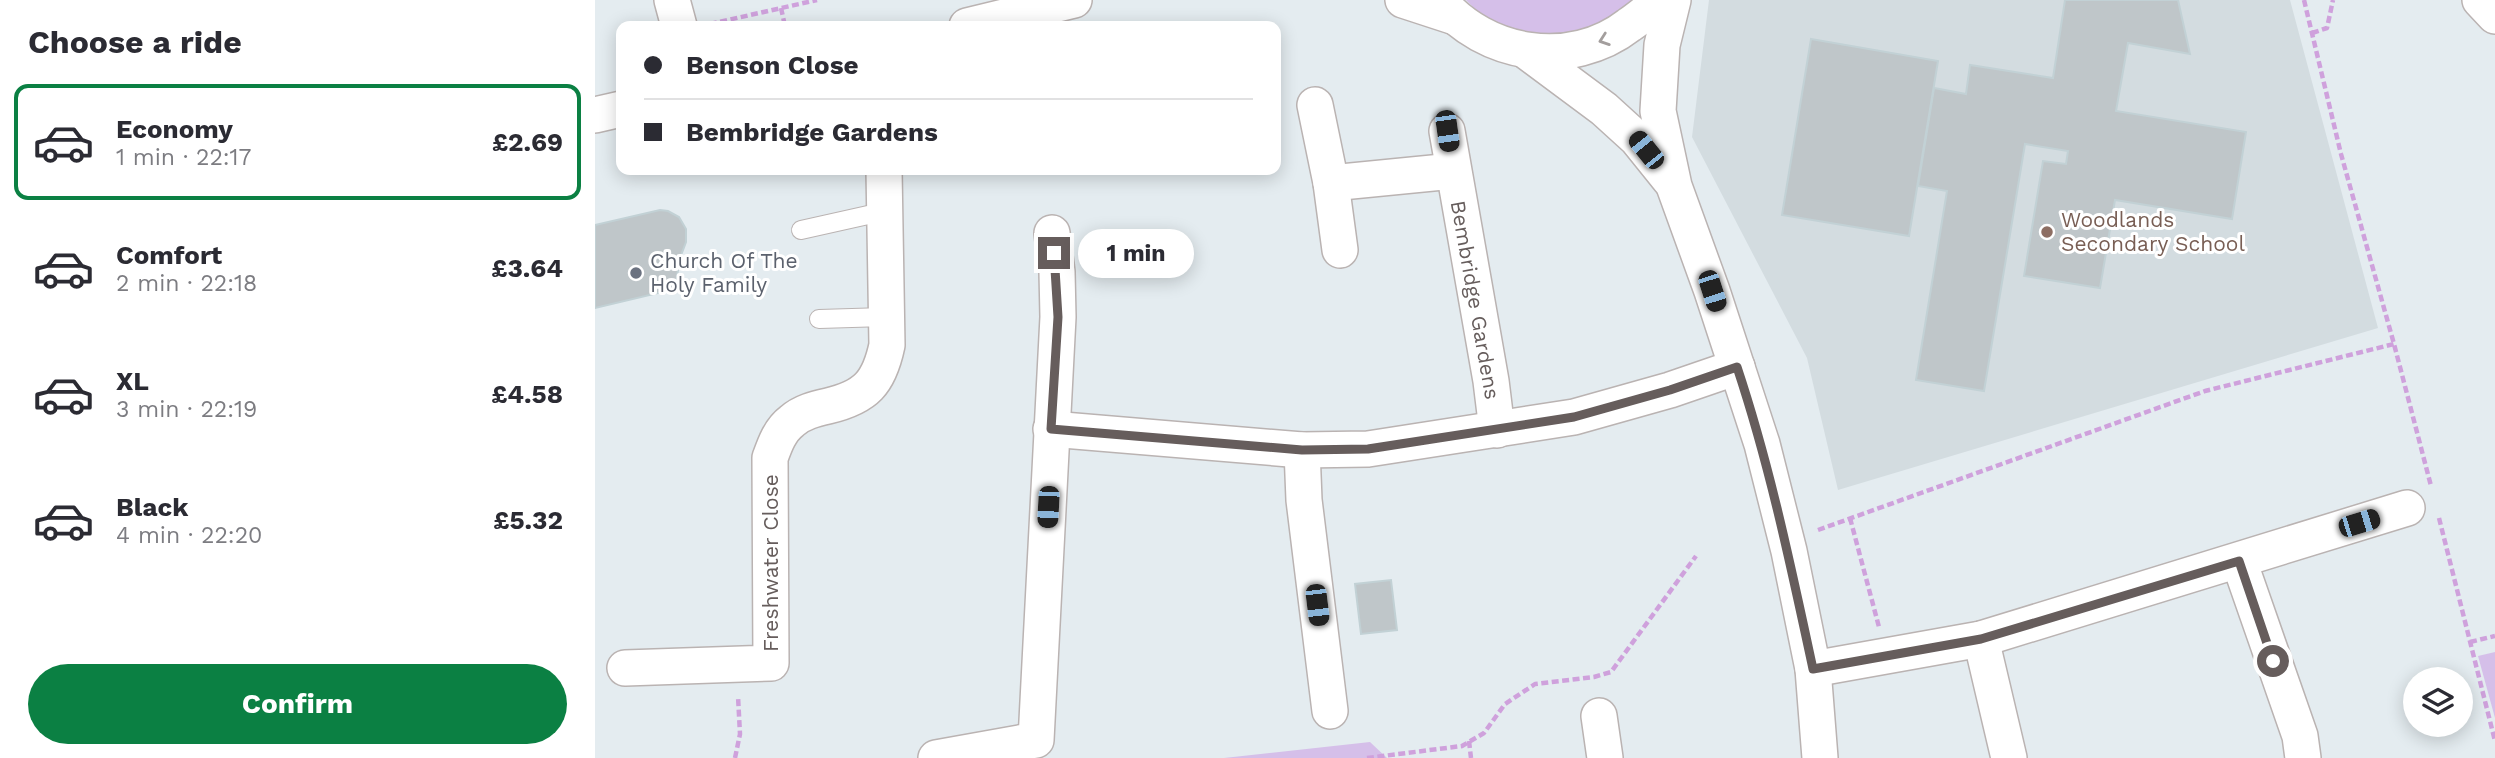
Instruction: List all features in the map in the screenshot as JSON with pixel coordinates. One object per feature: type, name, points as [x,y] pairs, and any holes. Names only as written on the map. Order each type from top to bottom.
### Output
[{"type":"street","points":[[672,0],[678,21]]},
{"type":"street","points":[[988,21],[1074,0]]},
{"type":"street","points":[[1403,0],[1446,8],[1474,32],[1499,44],[1526,51],[1571,51],[1615,37],[1651,9],[1657,0]]},
{"type":"street","points":[[1672,0],[1662,45],[1658,111],[1674,186],[1737,367],[1765,458],[1789,551],[1813,669],[1820,758]]},
{"type":"street","points":[[2480,0],[2495,16]]},
{"type":"street","points":[[1526,51],[1604,109],[1637,139],[1674,186]]},
{"type":"street","points":[[1315,105],[1331,183],[1340,250]]},
{"type":"street","points":[[595,115],[616,110]]},
{"type":"street","name":"Bembridge Gardens","points":[[1447,131],[1491,381],[1497,430]]},
{"type":"street","name":"Bembridge Gardens","points":[[1331,183],[1453,171]]},
{"type":"street","name":"Freshwater Close","points":[[625,668],[771,663],[770,458],[777,438],[791,421],[809,411],[852,400],[871,386],[882,368],[887,345],[884,175]]},
{"type":"street","points":[[936,758],[1036,740],[1058,317],[1057,272],[1052,233]]},
{"type":"street","name":"Bembridge Gardens","points":[[1051,429],[1302,450],[1368,449],[1574,417],[1670,390],[1737,367]]},
{"type":"street","points":[[1302,450],[1304,500],[1330,710]]},
{"type":"street","points":[[1813,669],[1981,639],[2426,505]]},
{"type":"street","points":[[2239,561],[2300,736],[2303,758]]},
{"type":"street","points":[[1981,639],[2010,758]]},
{"type":"street","points":[[1599,716],[1605,758]]},
{"type":"lane","points":[[801,230],[885,211]]},
{"type":"lane","points":[[819,319],[885,317]]},
{"type":"path","points":[[725,21],[817,0]]},
{"type":"path","points":[[2304,0],[2341,154],[2394,344],[2426,505],[2470,642],[2495,741]]},
{"type":"path","points":[[2312,33],[2327,28],[2333,0]]},
{"type":"path","points":[[781,8],[784,21]]},
{"type":"path","points":[[1818,530],[2205,391],[2394,344]]},
{"type":"path","points":[[1850,518],[1887,655]]},
{"type":"path","points":[[1367,758],[1462,746],[1484,733],[1504,704],[1535,684],[1594,677],[1611,672],[1696,556]]},
{"type":"path","points":[[2470,642],[2495,636]]},
{"type":"path","points":[[735,758],[740,734],[737,664]]},
{"type":"path","points":[[1469,741],[1471,758]]},
{"type":"shaded area","points":[[1466,0],[1632,0],[1594,27],[1549,36],[1504,27],[1484,16]]},
{"type":"shaded area","name":"Woodlands Secondary School","points":[[1709,0],[2290,0],[2378,328],[1838,490],[1807,358],[1692,137]]},
{"type":"shaded area","points":[[2495,652],[2495,718],[2478,656]]},
{"type":"shaded area","points":[[1370,742],[1387,758],[1224,758]]},
{"type":"building","points":[[2065,0],[2178,0],[2190,54],[2128,43],[2116,111],[2246,132],[2232,219],[2115,200],[2100,288],[2024,276],[2043,161],[2066,164],[2068,151],[2025,144],[1984,391],[1916,380],[1947,191],[1918,186],[1934,88],[1966,94],[1970,65],[2053,78]]},
{"type":"building","points":[[1811,39],[1938,61],[1909,236],[1782,215]]},
{"type":"building","name":"Church Of The Holy Family","points":[[660,210],[679,217],[686,229],[686,242],[680,258],[675,289],[595,308],[595,225]]},
{"type":"building","points":[[1391,580],[1397,630],[1361,634],[1355,584]]},
{"type":"place","name":"Woodlands Secondary School","points":[[2047,232]]},
{"type":"place","name":"Church Of The Holy Family","points":[[636,273]]},
{"type":"route","points":[[1054,253],[1058,317],[1051,429],[1302,450],[1368,449],[1574,417],[1670,390],[1737,367],[1769,471],[1789,551],[1813,669],[1981,639],[2239,561],[2273,661]]}]
